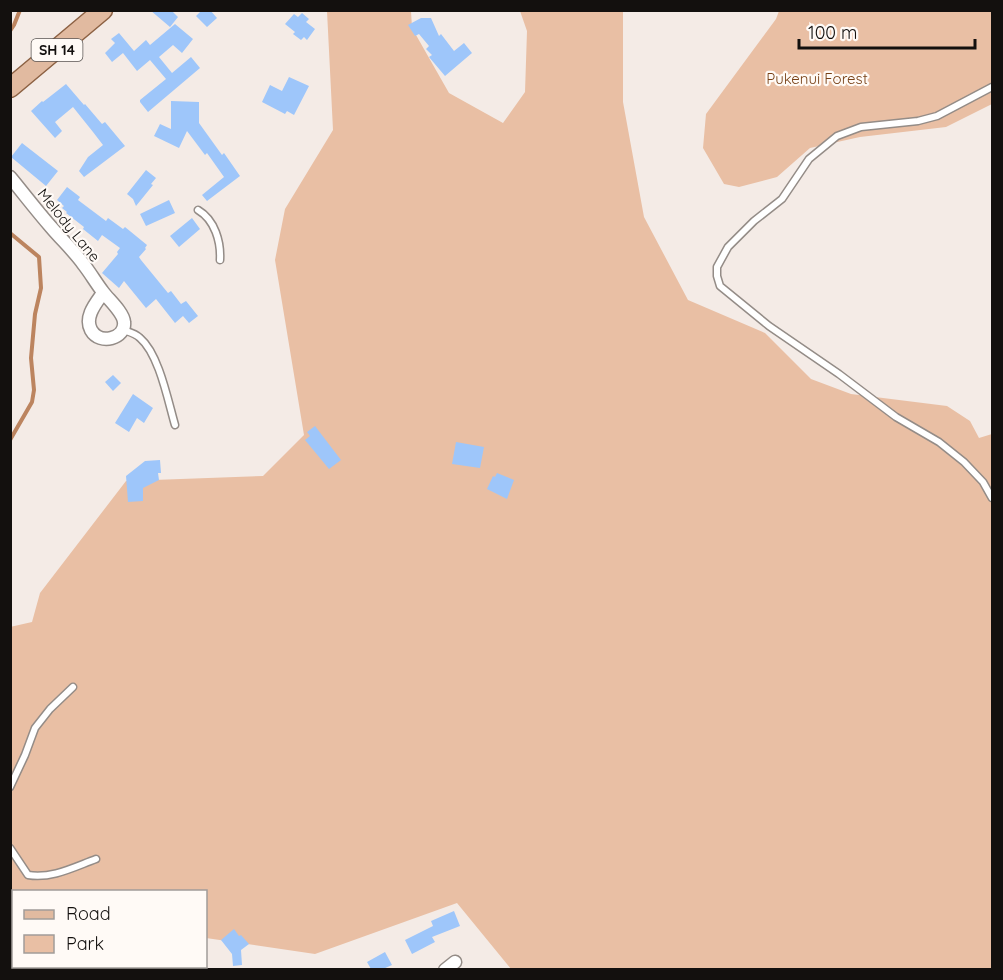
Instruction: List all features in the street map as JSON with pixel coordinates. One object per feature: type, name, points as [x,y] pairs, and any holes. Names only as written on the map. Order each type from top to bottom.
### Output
[{"type":"main road","name":"SH 14","points":[[10,88],[103,10]]},
{"type":"street","name":"Melody Lane","points":[[10,177],[84,264],[122,316],[124,323],[122,330]]},
{"type":"street","points":[[104,293],[90,314],[91,330],[98,338],[106,340],[115,337],[122,330]]},
{"type":"lane","points":[[993,87],[937,116],[918,121],[861,127],[837,136],[809,159],[782,199],[754,221],[728,248],[717,267],[717,276],[720,286],[769,326],[896,417],[939,442],[964,462],[983,482],[993,498]]},
{"type":"lane","points":[[198,210],[210,220],[215,230],[221,251],[220,260]]},
{"type":"lane","points":[[122,330],[136,334],[147,345],[159,371],[175,425]]},
{"type":"lane","points":[[10,787],[35,728],[50,709],[73,687]]},
{"type":"lane","points":[[10,848],[28,875],[38,877],[58,873],[96,859]]},
{"type":"green space","points":[[327,11],[411,11],[412,28],[449,93],[503,123],[525,92],[527,31],[520,11],[623,11],[623,102],[644,217],[688,300],[765,333],[811,379],[851,394],[947,406],[970,421],[979,438],[992,434],[992,969],[511,969],[457,903],[315,954],[207,938],[207,890],[12,890],[12,968],[54,968],[11,969],[10,627],[32,622],[40,593],[126,481],[263,476],[304,435],[275,260],[285,209],[333,130]]},
{"type":"green space","name":"Pukenui Forest","points":[[779,11],[992,11],[992,104],[946,127],[860,137],[810,148],[777,177],[739,187],[724,184],[703,148],[706,114],[776,19]]},
{"type":"building","points":[[150,10],[171,10],[178,17],[170,27]]},
{"type":"building","points":[[202,10],[210,10],[217,18],[207,27],[196,16]]},
{"type":"building","points":[[302,13],[309,19],[306,22],[315,29],[307,40],[304,37],[301,40],[285,24],[294,14],[298,17]]},
{"type":"building","points":[[421,18],[431,18],[439,36],[441,34],[454,51],[464,43],[472,53],[445,76],[429,57],[432,55],[426,49],[429,46],[419,34],[415,36],[408,25]]},
{"type":"building","points":[[175,24],[193,39],[182,53],[173,45],[159,57],[172,73],[191,57],[200,68],[148,112],[140,100],[166,79],[150,60],[137,71],[123,53],[112,62],[105,53],[115,43],[111,39],[119,33],[134,51],[146,40],[150,45]]},
{"type":"building","points":[[289,77],[309,86],[294,115],[287,111],[285,114],[262,102],[270,85],[282,91]]},
{"type":"building","points":[[66,84],[102,124],[105,122],[125,146],[84,177],[79,171],[88,157],[103,145],[73,107],[55,122],[62,131],[55,138],[31,111]]},
{"type":"building","points":[[171,101],[199,102],[199,123],[240,176],[207,201],[202,195],[224,177],[207,153],[205,155],[187,131],[179,148],[154,136],[160,124],[171,129]]},
{"type":"building","points":[[22,143],[58,171],[46,186],[11,157]]},
{"type":"building","points":[[146,170],[156,178],[136,206],[127,194]]},
{"type":"building","points":[[67,187],[80,197],[78,200],[106,221],[108,218],[123,229],[125,227],[147,245],[139,257],[141,260],[168,293],[171,291],[181,304],[186,301],[198,316],[189,323],[183,316],[175,323],[156,299],[146,308],[124,281],[119,288],[102,273],[118,254],[120,248],[102,235],[98,241],[66,213],[62,208],[64,206],[57,200]]},
{"type":"building","points":[[169,200],[175,213],[146,226],[140,214]]},
{"type":"building","points":[[192,218],[200,229],[179,247],[170,236]]},
{"type":"building","points":[[113,375],[121,383],[113,391],[105,382]]},
{"type":"building","points":[[133,394],[153,408],[144,423],[137,418],[129,432],[115,423]]},
{"type":"building","points":[[315,426],[341,460],[329,469],[305,440],[310,436],[307,432]]},
{"type":"building","points":[[456,442],[484,447],[480,468],[452,464]]},
{"type":"building","points":[[160,460],[159,480],[143,488],[143,501],[128,502],[126,476],[145,461]]},
{"type":"building","points":[[497,473],[514,480],[507,499],[487,489],[493,476],[495,477]]},
{"type":"building","points":[[454,911],[460,926],[432,937],[435,942],[412,954],[405,940],[433,926],[431,921]]},
{"type":"building","points":[[234,929],[249,944],[241,950],[242,965],[233,966],[232,954],[221,940]]},
{"type":"building","points":[[385,952],[392,965],[383,969],[371,969],[367,962]]},
{"type":"waterway","points":[[10,31],[20,10]]},
{"type":"waterway","points":[[10,233],[39,257],[41,288],[35,314],[31,358],[34,390],[32,402],[10,440]]}]
